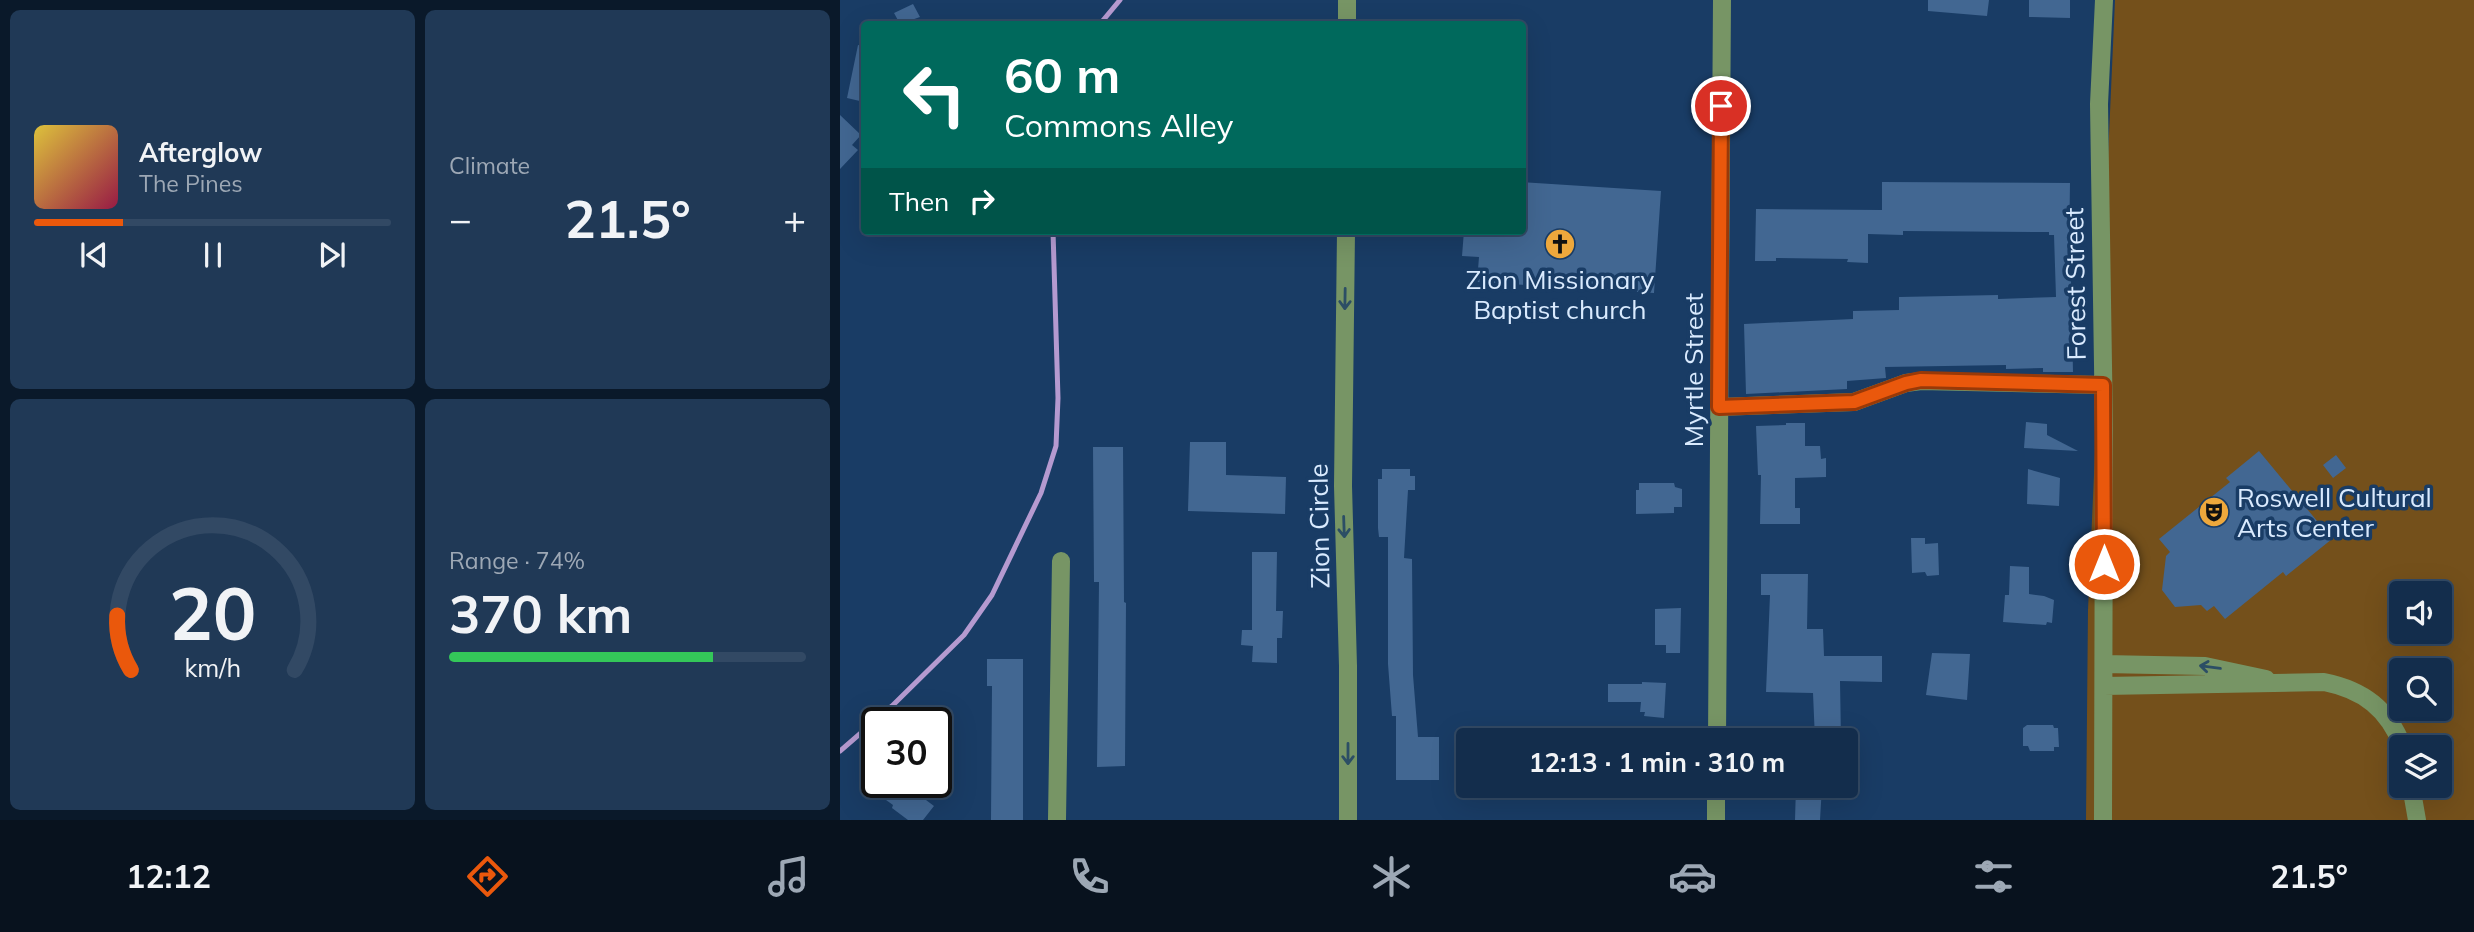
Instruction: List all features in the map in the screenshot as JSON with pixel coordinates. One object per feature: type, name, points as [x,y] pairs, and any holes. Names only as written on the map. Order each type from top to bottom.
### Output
[{"type":"street","points":[[1347,0],[1347,21]]},
{"type":"street","name":"Myrtle Street","points":[[1717,728],[1722,0]]},
{"type":"street","name":"Forest Street","points":[[2103,820],[2103,385],[2099,104],[2104,0]]},
{"type":"street","name":"Zion Circle","points":[[1346,235],[1343,486],[1348,666],[1348,820]]},
{"type":"street","points":[[1719,407],[1854,402],[1921,380],[2103,385]]},
{"type":"street","points":[[1057,820],[1061,561]]},
{"type":"street","points":[[2104,664],[2205,666],[2276,681]]},
{"type":"street","points":[[2104,686],[2324,682],[2357,692],[2387,718],[2396,735]]},
{"type":"street","points":[[1716,798],[1716,820]]},
{"type":"street","points":[[2413,798],[2417,820]]},
{"type":"shaded area","points":[[2115,0],[2474,0],[2474,820],[2086,820],[2088,610]]},
{"type":"building","points":[[1928,0],[1989,0],[1987,16],[1928,11]]},
{"type":"building","points":[[2029,0],[2070,0],[2070,18],[2029,17]]},
{"type":"building","points":[[913,4],[920,17],[898,21],[894,13]]},
{"type":"building","points":[[858,45],[861,46],[861,101],[847,98]]},
{"type":"building","points":[[840,115],[861,135],[852,145],[858,150],[840,169]]},
{"type":"building","name":"Zion Missionary Baptist church","points":[[1526,182],[1661,191],[1654,293],[1477,282],[1479,257],[1462,256],[1464,235],[1526,235]]},
{"type":"building","points":[[1882,182],[2070,183],[2069,251],[2075,251],[2075,280],[2071,280],[2073,372],[2043,372],[2043,368],[2006,369],[2006,365],[1885,367],[1886,378],[1847,381],[1847,389],[1746,394],[1744,324],[1853,319],[1853,311],[1899,310],[1899,297],[2056,297],[2054,235],[2049,235],[2049,232],[1903,231],[1903,235],[1868,234],[1868,263],[1847,262],[1848,259],[1776,258],[1776,261],[1755,261],[1756,209],[1882,210]]},
{"type":"building","points":[[2026,422],[2047,424],[2047,435],[2078,451],[2024,448]]},
{"type":"building","points":[[1805,423],[1805,446],[1820,446],[1821,459],[1826,458],[1826,477],[1795,478],[1795,508],[1800,508],[1800,524],[1760,524],[1761,475],[1758,475],[1756,426]]},
{"type":"building","points":[[1190,442],[1226,442],[1226,475],[1286,477],[1285,514],[1188,511]]},
{"type":"building","points":[[1093,447],[1123,447],[1125,766],[1097,767],[1099,582],[1094,582]]},
{"type":"building","points":[[2259,451],[2332,539],[2286,576],[2283,572],[2225,619],[2214,606],[2207,611],[2201,605],[2175,607],[2162,590],[2166,556],[2170,552],[2159,539],[2230,482],[2226,478]]},
{"type":"building","points":[[2336,455],[2346,468],[2333,478],[2323,465]]},
{"type":"building","points":[[1382,469],[1410,469],[1410,476],[1415,476],[1415,490],[1408,490],[1404,558],[1412,559],[1413,675],[1418,737],[1439,737],[1439,780],[1396,780],[1396,716],[1392,716],[1388,664],[1388,537],[1379,537],[1378,528],[1378,479],[1382,479]]},
{"type":"building","points":[[2028,469],[2060,478],[2059,506],[2027,504]]},
{"type":"building","points":[[1639,483],[1674,483],[1675,487],[1682,489],[1682,507],[1674,507],[1674,513],[1636,514],[1636,490],[1639,490]]},
{"type":"building","points":[[1911,538],[1925,538],[1925,544],[1938,543],[1939,575],[1912,573]]},
{"type":"building","points":[[1252,552],[1277,552],[1276,611],[1283,611],[1282,638],[1277,638],[1277,663],[1252,662],[1253,646],[1241,645],[1242,630],[1252,630]]},
{"type":"building","points":[[2010,566],[2029,567],[2029,594],[2054,600],[2052,623],[2047,622],[2046,625],[2003,622],[2005,595],[2009,595]]},
{"type":"building","points":[[1761,574],[1808,574],[1807,629],[1823,629],[1824,656],[1882,656],[1882,682],[1840,681],[1841,728],[1814,728],[1813,693],[1766,692],[1770,595],[1761,595]]},
{"type":"building","points":[[1681,608],[1680,653],[1666,653],[1666,645],[1655,645],[1655,609]]},
{"type":"building","points":[[1932,653],[1970,654],[1967,700],[1926,695]]},
{"type":"building","points":[[987,659],[1023,659],[1023,820],[991,820],[992,686],[987,686]]},
{"type":"building","points":[[1666,683],[1664,718],[1644,716],[1645,712],[1640,712],[1641,702],[1608,702],[1608,684]]},
{"type":"building","points":[[2027,725],[2053,725],[2058,728],[2059,747],[2054,747],[2054,751],[2030,751],[2028,746],[2023,746],[2023,728]]},
{"type":"building","points":[[883,798],[927,798],[934,806],[923,820],[908,820],[892,808],[893,805]]},
{"type":"building","points":[[1796,798],[1821,798],[1820,820],[1795,820]]},
{"type":"waterway","points":[[1102,21],[1120,0]]},
{"type":"waterway","points":[[840,751],[892,706],[964,635],[992,595],[1041,493],[1056,446],[1058,398],[1053,235]]},
{"type":"place","name":"Zion Missionary Baptist church","points":[[1560,244]]},
{"type":"place","name":"Roswell Cultural Arts Center","points":[[2214,512]]},
{"type":"route","points":[[1721,106],[1719,407],[1854,402],[1921,380],[2103,385],[2104,564]]}]
